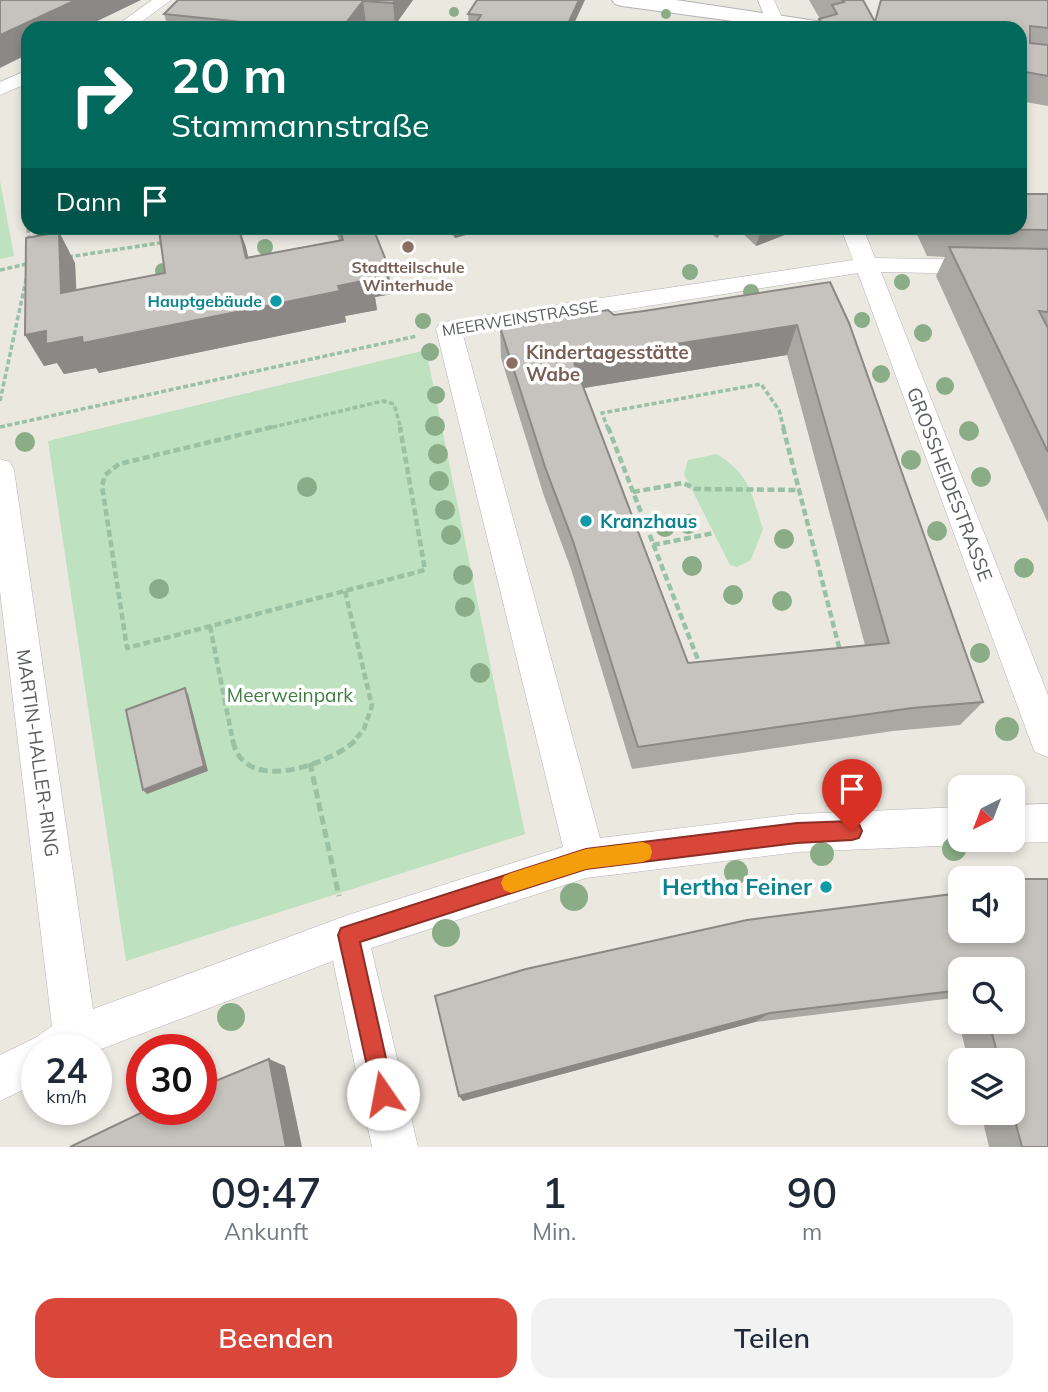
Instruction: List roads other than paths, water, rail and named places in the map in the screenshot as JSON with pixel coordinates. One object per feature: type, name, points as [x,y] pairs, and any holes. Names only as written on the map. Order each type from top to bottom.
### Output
[{"type":"street","points":[[132,21],[163,0]]},
{"type":"street","points":[[622,0],[757,21]]},
{"type":"street","points":[[766,0],[775,21]]},
{"type":"street","points":[[0,89],[21,79]]},
{"type":"street","name":"GROSSHEIDESTRASSE","points":[[855,235],[1048,740]]},
{"type":"street","name":"MEERWEINSTRASSE","points":[[586,859],[449,329],[866,265],[1048,268]]},
{"type":"street","name":"MARTIN-HALLER-RING","points":[[0,470],[63,1034]]},
{"type":"street","points":[[1026,824],[1048,823]]},
{"type":"street","points":[[90,1034],[348,935],[586,859],[797,833],[948,827]]},
{"type":"street","points":[[348,935],[395,1147]]},
{"type":"street","points":[[0,1079],[21,1068]]},
{"type":"place","name":"Stadtteilschule Winterhude","points":[[408,247]]},
{"type":"place","name":"Hauptgebäude","points":[[276,301]]},
{"type":"place","name":"Kindertagesstätte Wabe","points":[[512,363]]},
{"type":"place","name":"Kranzhaus","points":[[586,521]]},
{"type":"place","name":"Hertha Feiner","points":[[826,887]]},
{"type":"park label","name":"Meerweinpark","points":[[290,695]]}]
